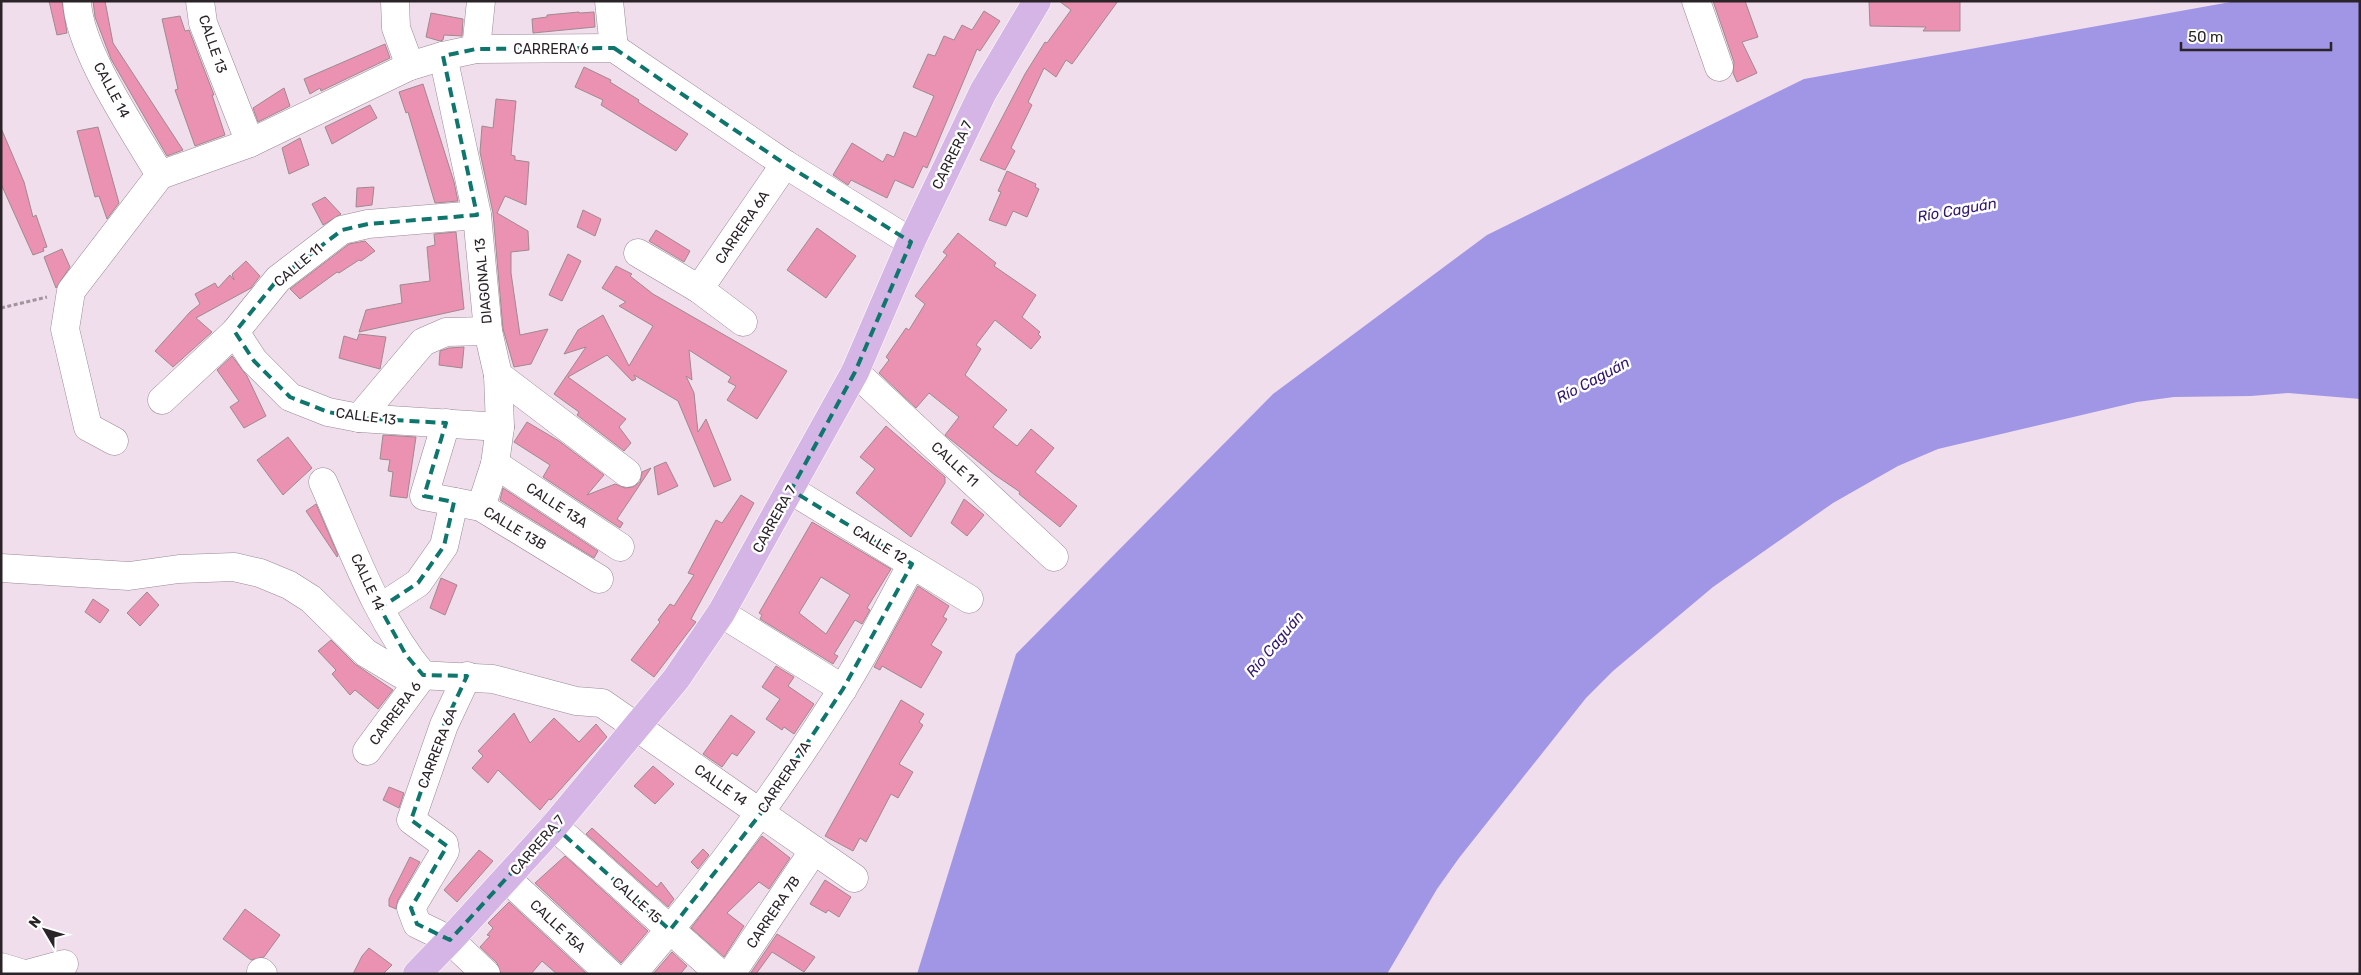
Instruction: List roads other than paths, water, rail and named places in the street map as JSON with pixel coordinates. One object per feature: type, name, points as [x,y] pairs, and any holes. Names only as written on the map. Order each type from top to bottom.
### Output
[{"type":"main road","name":"CARRERA 7","points":[[417,974],[507,879],[554,826],[676,679],[721,613],[855,372],[911,242],[983,92],[1037,1]]},
{"type":"street","name":"CALLE 14","points":[[77,1],[78,19],[105,82],[160,175]]},
{"type":"street","name":"CALLE 13","points":[[200,1],[203,23],[250,143]]},
{"type":"street","points":[[394,1],[396,28],[410,66]]},
{"type":"street","points":[[476,49],[481,1]]},
{"type":"street","points":[[609,1],[614,48],[784,164],[911,242]]},
{"type":"street","points":[[1696,1],[1720,67]]},
{"type":"street","name":"CARRERA 6","points":[[160,175],[250,143],[410,66],[443,56],[476,49],[614,48]]},
{"type":"street","name":"DIAGONAL 13","points":[[443,56],[477,215],[488,331],[498,375],[500,427],[494,464],[481,507]]},
{"type":"street","name":"CARRERA 6A","points":[[700,289],[784,164]]},
{"type":"street","points":[[114,441],[88,427],[65,329],[71,291],[160,175]]},
{"type":"street","name":"CALLE 11","points":[[162,400],[235,332],[278,279],[342,230],[368,224],[477,215]]},
{"type":"street","points":[[638,253],[700,289],[743,322]]},
{"type":"street","points":[[359,418],[422,342],[446,332],[488,331]]},
{"type":"street","name":"CALLE 13","points":[[235,332],[254,361],[290,397],[328,412],[359,418],[500,427]]},
{"type":"street","name":"CALLE 11","points":[[855,372],[1054,557]]},
{"type":"street","points":[[498,375],[627,473]]},
{"type":"street","name":"CALLE 13B","points":[[446,423],[424,496],[481,507],[599,579]]},
{"type":"street","name":"CALLE 13A","points":[[494,464],[620,547]]},
{"type":"street","name":"CALLE 14","points":[[323,482],[380,608],[406,655],[423,675]]},
{"type":"street","name":"CALLE 12","points":[[791,490],[969,599]]},
{"type":"street","points":[[380,608],[418,583],[444,546],[454,502]]},
{"type":"street","name":"CARRERA 7A","points":[[632,974],[670,930],[761,813],[843,689],[912,564]]},
{"type":"street","name":"CALLE 14","points":[[1,568],[129,576],[179,569],[234,567],[260,573],[289,585],[311,598],[366,653],[382,665],[401,674],[467,676],[493,679],[576,701],[602,703],[854,878]]},
{"type":"street","points":[[721,613],[843,689]]},
{"type":"street","name":"CARRERA 6","points":[[367,751],[423,675]]},
{"type":"street","name":"CARRERA 6A","points":[[450,940],[416,924],[410,908],[444,851],[444,844],[411,820],[444,725],[467,676]]},
{"type":"street","name":"CALLE 15","points":[[554,826],[720,974]]},
{"type":"street","name":"CARRERA 7B","points":[[731,974],[814,850]]},
{"type":"street","name":"CALLE 15A","points":[[507,879],[610,974]]},
{"type":"street","points":[[450,940],[486,974]]},
{"type":"street","points":[[1,968],[26,974],[64,964]]},
{"type":"water","name":"Río Caguán","points":[[2236,1],[2360,1],[2360,399],[2288,393],[2251,396],[2174,397],[2137,402],[1938,449],[1898,466],[1833,503],[1713,587],[1613,671],[1586,698],[1459,858],[1437,889],[1387,974],[917,974],[1016,654],[1273,394],[1487,235],[1804,79]]}]
